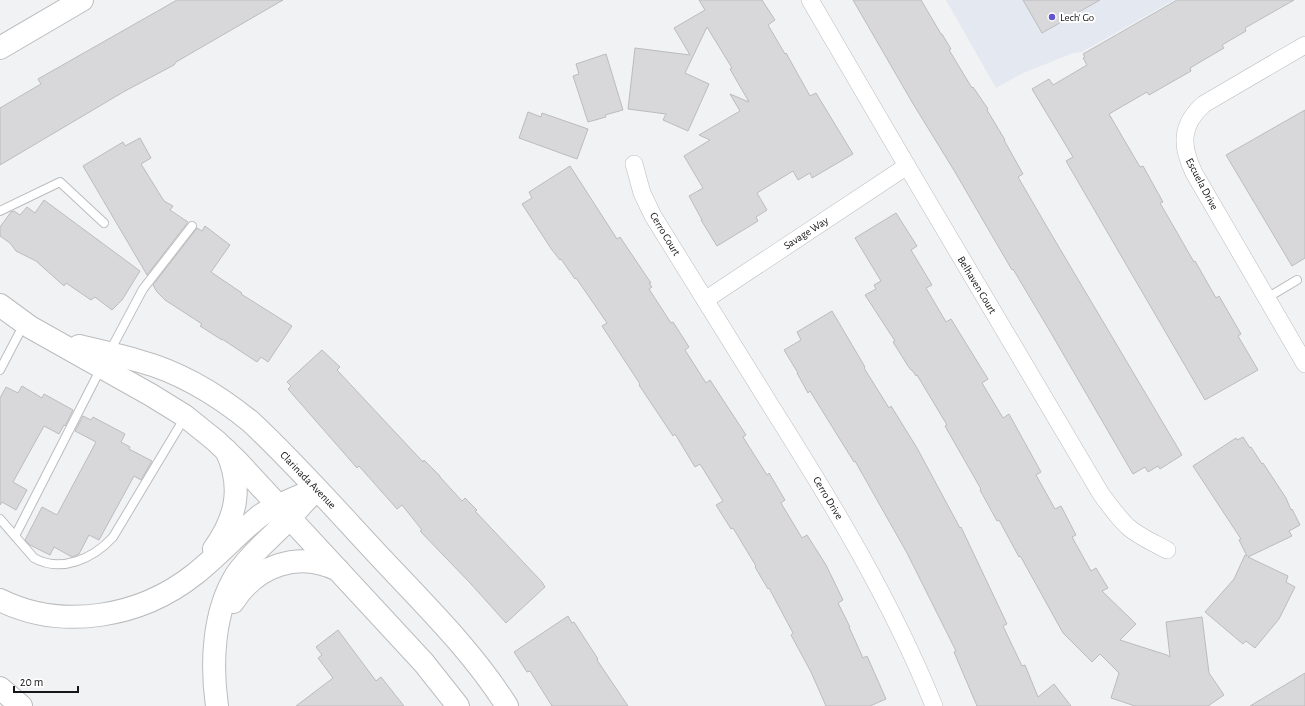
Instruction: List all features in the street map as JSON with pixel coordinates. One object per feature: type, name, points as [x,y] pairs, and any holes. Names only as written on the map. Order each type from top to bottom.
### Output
[{"type":"main road","points":[[0,48],[82,0]]},
{"type":"main road","name":"Clarinada Avenue","points":[[0,305],[25,324],[51,339],[105,361],[151,395],[185,416],[226,450],[424,663],[458,706]]},
{"type":"main road","name":"Clarinada Avenue","points":[[105,361],[139,361],[170,371],[212,394],[237,410],[251,422],[455,637],[485,674],[507,706]]},
{"type":"main road","points":[[175,588],[194,572],[209,556],[220,540],[232,517],[236,484],[233,466],[226,450]]},
{"type":"main road","points":[[216,706],[213,675],[215,647],[224,600],[229,587],[236,575],[252,556],[284,512],[316,489]]},
{"type":"main road","points":[[0,600],[26,610],[69,617],[112,613],[136,607],[175,588],[204,567],[256,519],[284,512]]},
{"type":"main road","points":[[215,647],[222,626],[232,604],[239,593],[255,577],[269,569],[293,562],[318,563],[338,570]]},
{"type":"main road","points":[[0,688],[21,706]]},
{"type":"street","name":"Belhaven Court","points":[[810,0],[1101,494],[1113,511],[1128,526],[1143,537],[1167,550]]},
{"type":"street","name":"Escuela Drive","points":[[1302,353],[1267,298],[1190,164],[1186,156],[1185,148],[1186,130],[1192,116],[1204,104],[1305,45]]},
{"type":"street","name":"Cerro Court","points":[[634,164],[642,193],[653,216],[705,300]]},
{"type":"street","name":"Savage Way","points":[[705,300],[907,166]]},
{"type":"street","name":"Cerro Drive","points":[[705,300],[827,495],[862,555],[908,647],[934,706]]},
{"type":"lane","points":[[0,211],[60,182],[104,223]]},
{"type":"lane","points":[[15,536],[143,289],[192,226]]},
{"type":"lane","points":[[1267,298],[1298,280]]},
{"type":"lane","points":[[0,370],[25,324]]},
{"type":"lane","points":[[0,519],[34,558],[40,561],[51,564],[67,564],[95,553],[106,545],[112,537],[185,416]]},
{"type":"shaded area","points":[[946,0],[1174,0],[1082,52],[1073,53],[1023,73],[996,88]]},
{"type":"building","points":[[177,0],[283,0],[176,62],[174,65],[125,91],[0,165],[0,108],[41,84],[38,79]]},
{"type":"building","points":[[699,0],[762,0],[775,20],[768,25],[785,54],[786,53],[810,96],[816,93],[853,154],[812,178],[810,173],[798,180],[793,171],[757,193],[767,210],[756,217],[758,221],[717,246],[701,220],[689,196],[703,188],[684,156],[710,140],[699,135],[740,111],[730,94],[749,102],[730,69],[732,68],[707,27],[685,73],[709,84],[688,131],[663,120],[666,114],[628,109],[635,48],[690,55],[674,28],[705,10]]},
{"type":"building","points":[[853,0],[921,0],[951,49],[949,50],[972,88],[973,87],[988,109],[987,110],[1005,140],[1023,174],[1018,177],[1182,455],[1160,469],[1158,466],[1148,472],[1145,467],[1133,474]]},
{"type":"building","name":"Lech' Go","points":[[1023,0],[1100,0],[1042,33]]},
{"type":"building","points":[[1177,0],[1294,0],[1245,28],[1246,31],[1222,45],[1224,48],[1190,68],[1191,71],[1149,95],[1147,92],[1109,114],[1140,167],[1143,166],[1163,202],[1160,203],[1194,262],[1195,261],[1216,298],[1219,296],[1241,334],[1238,336],[1258,370],[1205,400],[1066,161],[1073,157],[1032,89],[1049,79],[1053,85],[1087,65],[1083,58],[1085,57],[1083,54]]},
{"type":"building","points":[[606,54],[623,110],[588,122],[573,76],[579,74],[576,64]]},
{"type":"building","points":[[1305,110],[1305,258],[1292,266],[1226,155]]},
{"type":"building","points":[[528,112],[541,117],[542,113],[588,129],[577,159],[519,138]]},
{"type":"building","points":[[140,138],[151,158],[141,164],[164,201],[173,206],[170,210],[188,222],[147,275],[83,166],[123,142],[125,146]]},
{"type":"building","points":[[570,166],[617,239],[620,237],[651,283],[649,283],[652,287],[649,289],[689,347],[685,350],[706,383],[710,380],[746,435],[743,437],[767,475],[769,473],[785,500],[781,503],[802,538],[807,535],[826,565],[843,600],[838,603],[863,658],[867,656],[886,699],[870,706],[826,706],[811,672],[791,635],[793,633],[769,588],[768,589],[733,528],[731,529],[716,505],[723,501],[700,464],[695,467],[675,434],[673,436],[602,326],[607,323],[576,278],[575,279],[561,259],[560,260],[552,250],[522,204],[532,198],[529,192]]},
{"type":"building","points":[[44,200],[140,271],[122,300],[112,310],[95,297],[91,300],[66,283],[64,286],[36,261],[16,251],[10,243],[0,236],[0,227],[11,212],[14,211],[20,215],[27,207],[35,213]]},
{"type":"building","points":[[896,213],[917,246],[911,250],[932,285],[926,288],[946,322],[951,319],[988,379],[982,383],[1003,418],[1009,414],[1041,472],[1036,475],[1055,509],[1061,506],[1076,535],[1072,537],[1091,571],[1096,568],[1108,588],[1102,591],[1136,624],[1120,640],[1170,657],[1166,622],[1202,617],[1209,673],[1224,695],[1208,706],[1135,706],[1111,698],[1119,673],[1100,654],[1092,662],[1063,633],[1022,559],[1020,556],[1019,557],[999,520],[997,521],[980,490],[981,489],[945,426],[947,425],[917,375],[916,376],[908,366],[893,342],[895,341],[865,295],[876,289],[874,285],[881,281],[855,238]]},
{"type":"building","points":[[205,226],[230,245],[211,272],[242,293],[241,294],[292,326],[268,362],[261,357],[257,362],[200,326],[202,324],[165,300],[157,292],[153,285],[197,228],[202,231]]},
{"type":"building","points":[[832,311],[865,367],[864,368],[889,408],[891,406],[917,448],[960,528],[961,527],[1007,624],[1003,626],[1022,666],[1025,665],[1038,697],[1054,684],[1071,706],[977,706],[954,652],[956,651],[907,553],[855,461],[854,462],[810,391],[808,393],[784,350],[801,340],[797,332]]},
{"type":"building","points":[[322,350],[340,367],[337,370],[423,462],[424,460],[462,501],[465,498],[477,510],[475,511],[542,582],[545,587],[506,623],[420,531],[422,530],[402,505],[397,509],[359,466],[357,468],[288,389],[291,386],[287,382]]},
{"type":"building","points":[[22,386],[42,398],[44,394],[73,410],[59,434],[44,426],[13,482],[27,490],[16,510],[2,502],[0,505],[0,398],[6,387],[18,393]]},
{"type":"building","points":[[83,416],[91,420],[93,417],[125,434],[121,442],[130,447],[129,449],[152,461],[141,480],[134,476],[99,540],[89,535],[79,554],[72,557],[54,547],[50,555],[30,545],[25,540],[42,507],[57,515],[96,442],[75,431]]},
{"type":"building","points":[[1243,437],[1262,464],[1263,463],[1286,498],[1300,525],[1289,531],[1292,536],[1248,557],[1288,576],[1286,582],[1295,587],[1279,619],[1255,648],[1246,641],[1243,644],[1205,612],[1234,579],[1245,555],[1247,556],[1239,540],[1241,539],[1193,466],[1236,438],[1237,440]]},
{"type":"building","points":[[568,616],[572,623],[574,622],[598,659],[597,660],[628,706],[552,706],[530,671],[527,672],[514,652]]},
{"type":"building","points":[[338,630],[376,681],[381,677],[404,706],[296,706],[333,678],[318,658],[322,655],[316,647]]},
{"type":"building","points":[[1305,673],[1305,706],[1250,706]]},
{"type":"place","name":"Lech' Go","points":[[1052,17]]}]
